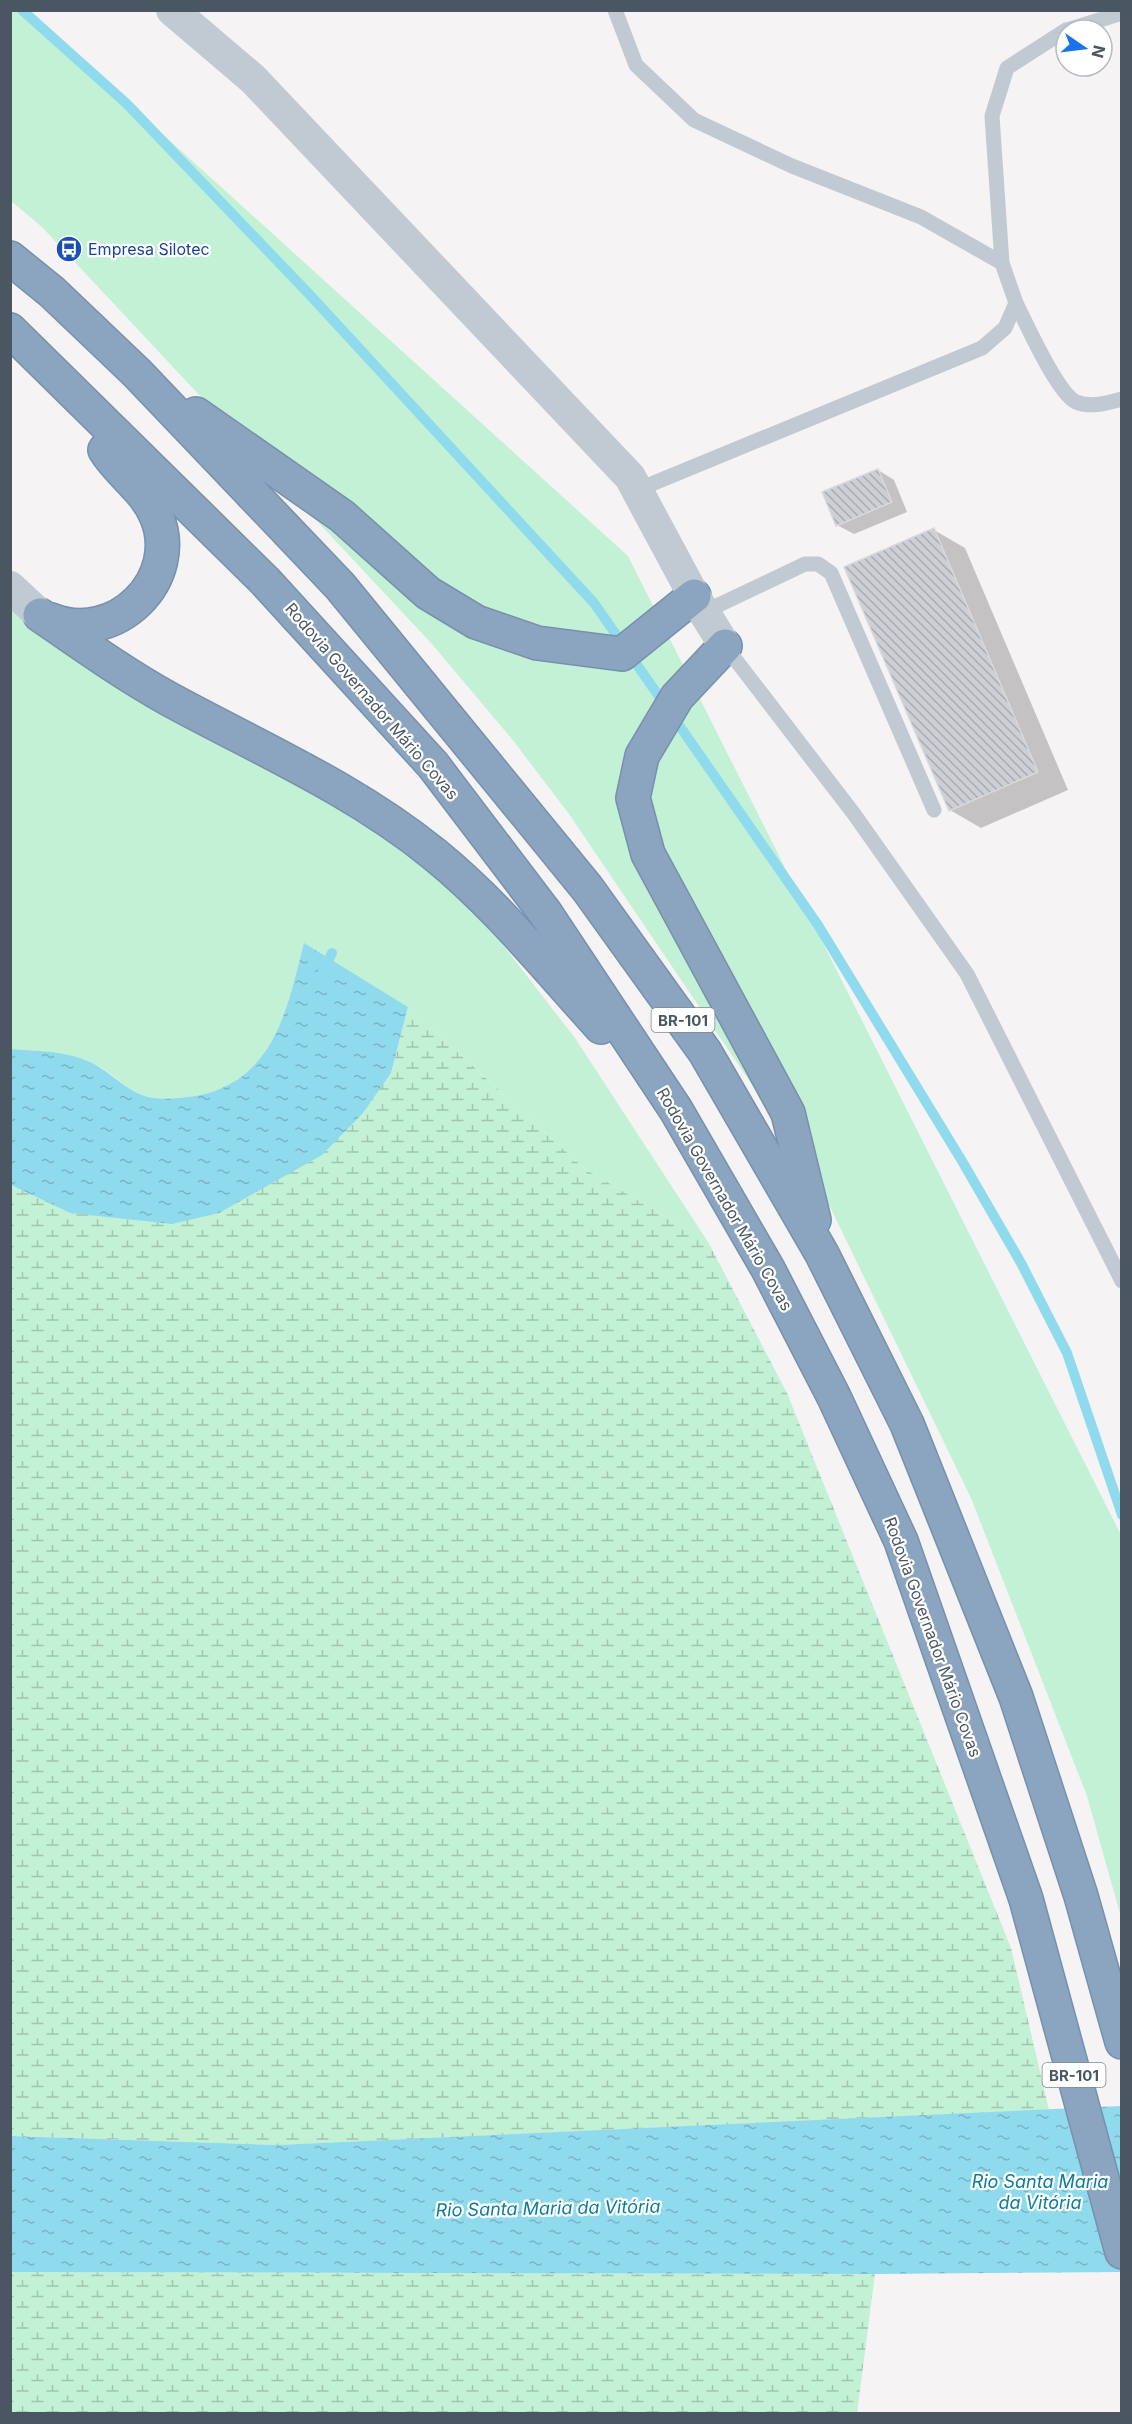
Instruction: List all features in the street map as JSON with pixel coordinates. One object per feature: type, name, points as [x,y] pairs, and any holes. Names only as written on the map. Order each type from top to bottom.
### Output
[{"type":"highway","name":"BR-101","points":[[10,258],[52,292],[137,373],[340,586],[587,888],[705,1052],[822,1254],[907,1425],[1016,1697],[1081,1896],[1122,2042]]},
{"type":"highway","name":"Rodovia Governador Mário Covas","points":[[10,330],[265,581],[433,765],[546,914],[676,1110],[768,1269],[834,1397],[901,1541],[1026,1899],[1122,2252]]},
{"type":"highway","points":[[137,373],[342,516],[428,593],[476,622],[537,643],[622,654],[699,604]]},
{"type":"highway","points":[[40,615],[55,621],[82,626],[108,622],[131,610],[149,590],[160,567],[163,541],[157,515],[142,492],[106,453],[73,390]]},
{"type":"highway","points":[[40,615],[115,667],[160,694],[289,760],[357,800],[435,854],[502,919],[676,1110]]},
{"type":"highway","points":[[725,646],[677,697],[642,756],[633,798],[648,854],[788,1113],[822,1254]]},
{"type":"street","points":[[172,10],[253,79],[622,469],[637,490],[699,604],[725,646]]},
{"type":"street","points":[[10,587],[40,615]]},
{"type":"lane","points":[[615,10],[636,65],[694,120],[792,166],[921,217],[1002,263]]},
{"type":"lane","points":[[1106,18],[1122,13]]},
{"type":"lane","points":[[1054,38],[1007,68],[992,116],[1002,263],[1016,303],[1059,386],[1076,402],[1104,405],[1122,399]]},
{"type":"lane","points":[[637,490],[982,348],[1005,328],[1016,303]]},
{"type":"lane","points":[[699,604],[804,564],[818,564],[831,573],[934,810]]},
{"type":"lane","points":[[725,646],[854,814],[967,974],[1122,1281]]},
{"type":"green space","points":[[10,11],[27,11],[628,556],[1121,1535],[1121,1917],[1087,1796],[971,1498],[819,1184],[569,814],[512,739],[432,644],[42,227],[11,201]]},
{"type":"green space","points":[[11,598],[370,820],[458,887],[575,1038],[708,1242],[585,1169],[408,1007],[304,944],[283,1017],[272,1039],[260,1059],[243,1075],[222,1088],[196,1096],[171,1099],[152,1098],[133,1090],[100,1067],[57,1056],[11,1049]]},
{"type":"green space","points":[[408,1007],[585,1169],[708,1242],[787,1393],[1011,1948],[1049,2110],[278,2145],[11,2136],[11,1185],[70,1213],[391,1073]]},
{"type":"green space","points":[[11,2272],[875,2274],[857,2413],[11,2414]]},
{"type":"water","points":[[304,943],[408,1007],[391,1073],[363,1113],[322,1155],[219,1213],[172,1224],[70,1213],[11,1185],[11,1049],[78,1057],[99,1067],[132,1090],[151,1098],[170,1099],[195,1096],[222,1088],[243,1075],[260,1059],[273,1039],[291,993]]},
{"type":"water","name":"Rio Santa Maria da Vitória","points":[[1121,2106],[1121,2272],[875,2274],[11,2272],[11,2136],[278,2145]]},
{"type":"building","points":[[878,469],[892,502],[836,526],[822,492]]},
{"type":"building","points":[[934,528],[1038,772],[949,811],[844,567]]},
{"type":"waterway","points":[[22,10],[127,104],[309,294],[594,603],[818,925],[962,1161],[1021,1263],[1067,1353],[1122,1515]]},
{"type":"waterway","points":[[323,971],[332,953]]},
{"type":"place","name":"Empresa Silotec","points":[[69,249]]}]
